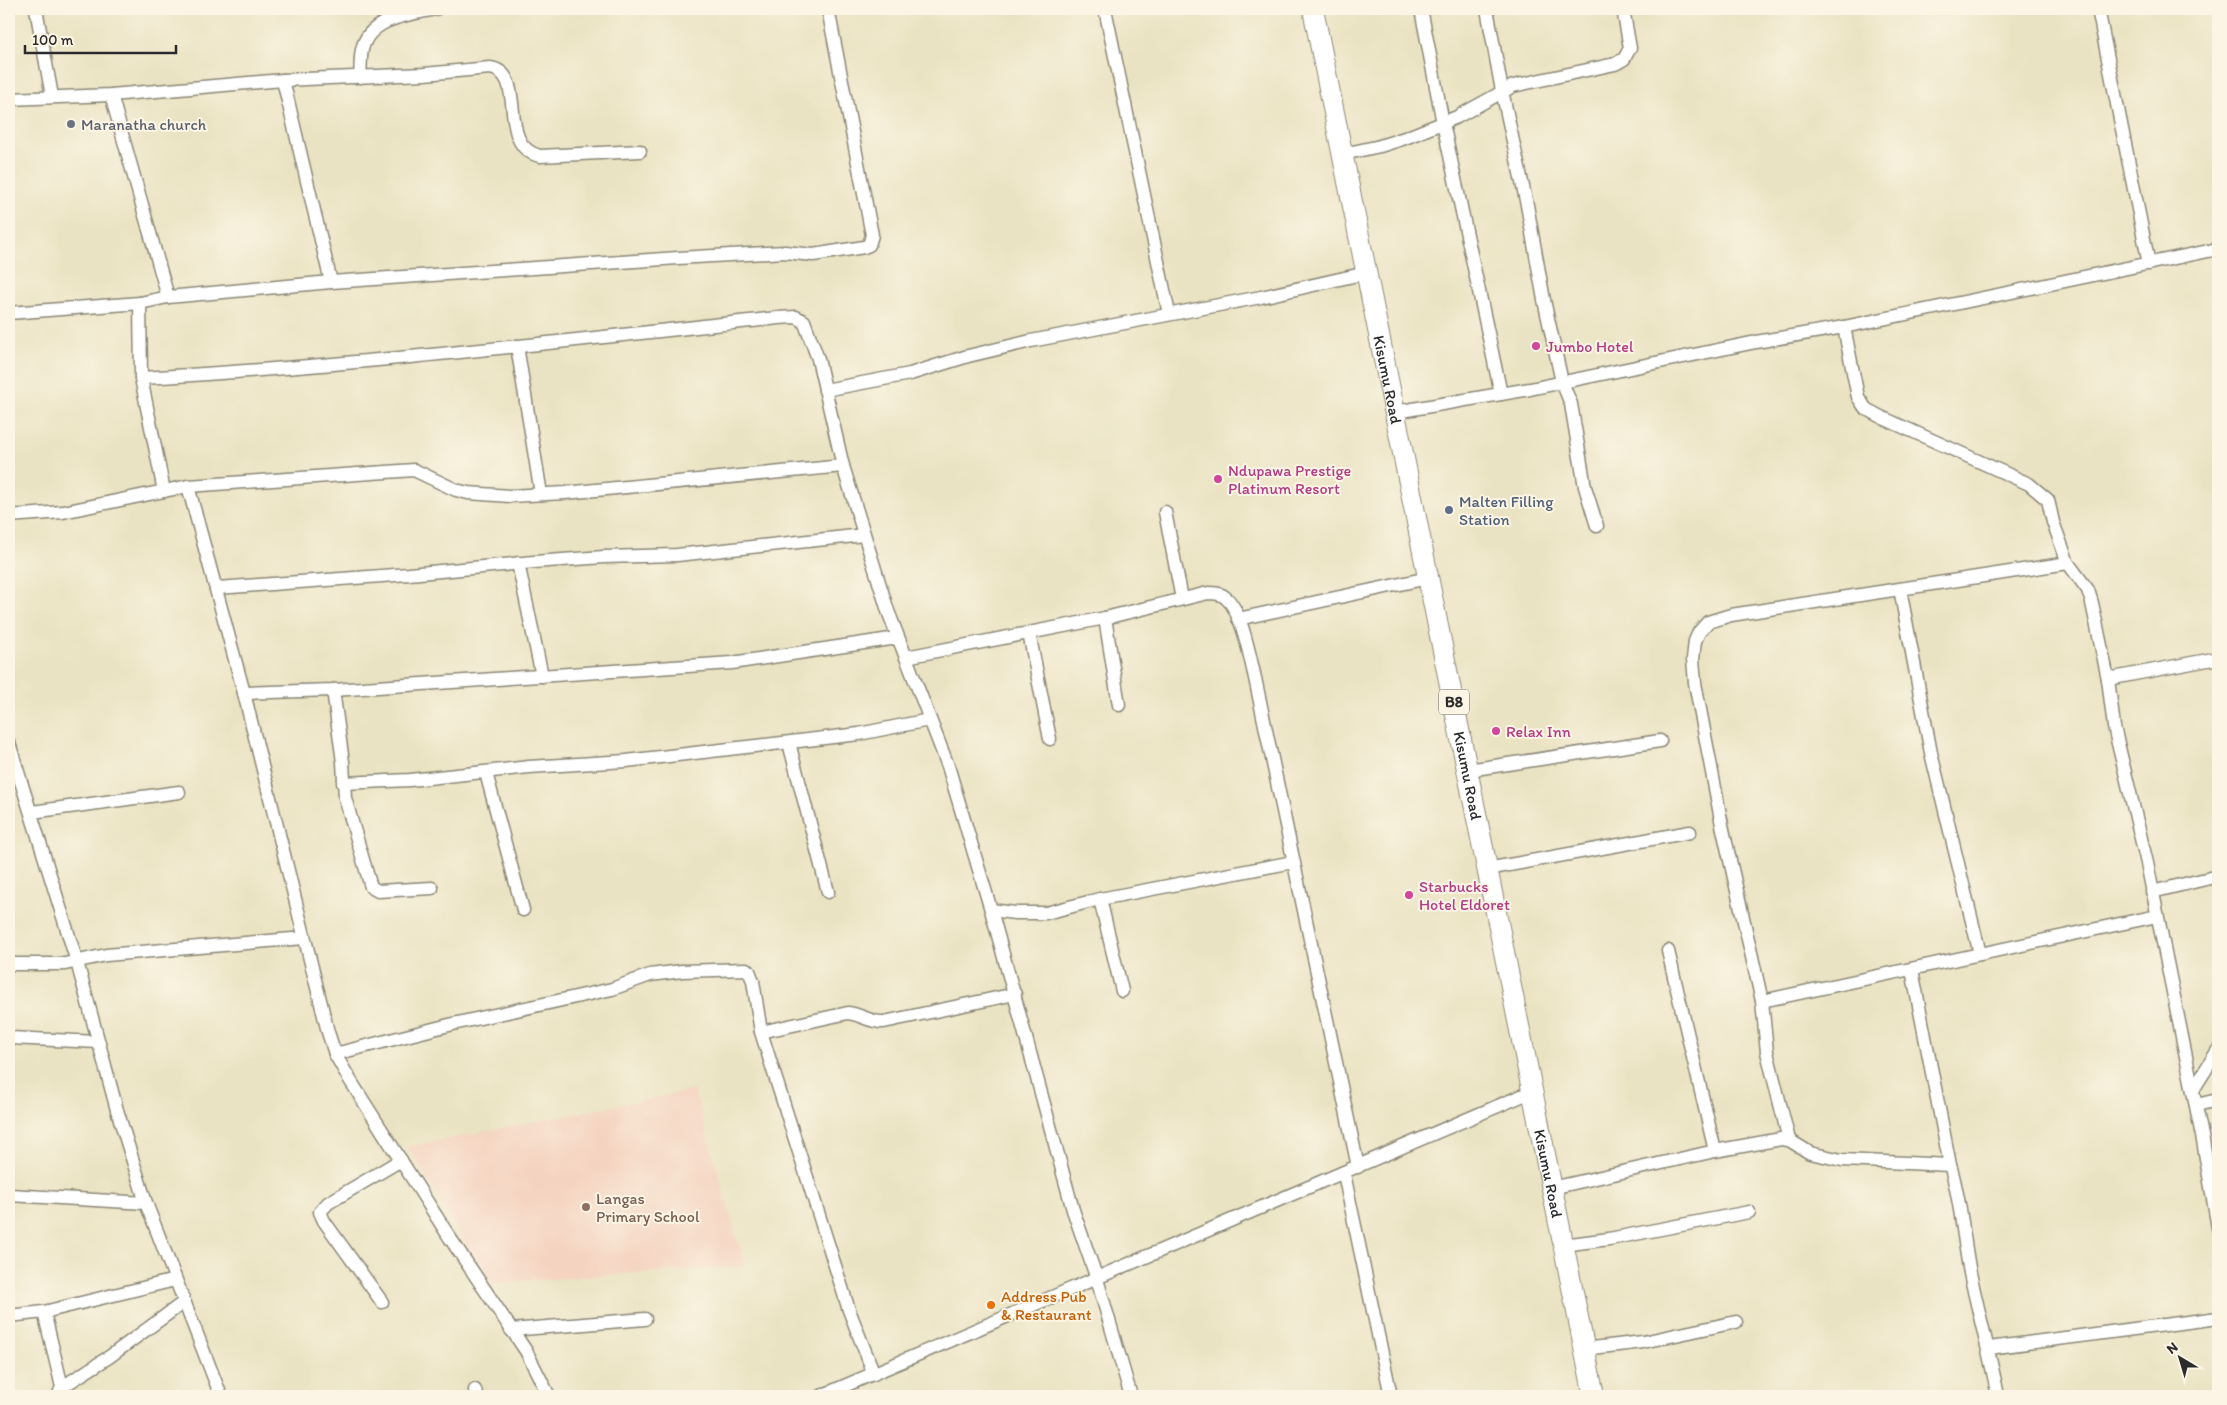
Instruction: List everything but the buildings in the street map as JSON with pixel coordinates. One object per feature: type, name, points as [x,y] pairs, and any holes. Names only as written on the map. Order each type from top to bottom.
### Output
[{"type":"highway","name":"Kisumu Road","points":[[1313,9],[1594,1396]]},
{"type":"street","points":[[36,9],[52,96]]},
{"type":"street","points":[[360,77],[362,50],[374,30],[386,21],[436,9]]},
{"type":"street","points":[[9,313],[140,303],[168,297],[332,282],[688,257],[784,252],[814,255],[869,245],[872,235],[828,9]]},
{"type":"street","points":[[1105,9],[1169,314]]},
{"type":"street","points":[[1421,9],[1501,394]]},
{"type":"street","points":[[1487,9],[1502,91],[1527,205],[1544,300],[1562,382],[1571,404],[1585,487],[1597,526]]},
{"type":"street","points":[[1343,154],[1393,143],[1472,109],[1502,91],[1524,82],[1615,64],[1624,59],[1628,53],[1630,42],[1624,9]]},
{"type":"street","points":[[2098,9],[2149,264]]},
{"type":"street","points":[[9,99],[111,95],[283,80],[498,69],[505,76],[509,85],[518,139],[523,148],[530,153],[540,156],[640,151]]},
{"type":"street","points":[[283,80],[332,282]]},
{"type":"street","points":[[111,95],[168,297]]},
{"type":"street","points":[[1395,412],[1501,394],[1756,342],[1844,327],[2218,249]]},
{"type":"street","points":[[825,390],[910,374],[968,356],[1022,343],[1261,297],[1366,273]]},
{"type":"street","points":[[140,303],[141,378],[164,491]]},
{"type":"street","points":[[141,378],[242,372],[796,317],[804,321],[808,326],[843,466],[897,638],[906,656],[948,766],[1015,994],[1073,1210],[1097,1279],[1131,1396]]},
{"type":"street","points":[[1844,327],[1861,404],[1881,417],[2037,489],[2045,495],[2051,506],[2053,522],[2068,563],[2088,590],[2108,679],[2114,727],[2152,892],[2193,1090],[2218,1228]]},
{"type":"street","points":[[517,346],[541,494]]},
{"type":"street","points":[[9,516],[63,512],[188,486],[414,470],[456,490],[468,493],[510,496],[843,466]]},
{"type":"street","points":[[188,486],[217,588],[304,938],[335,1054],[401,1160],[535,1366],[549,1396]]},
{"type":"street","points":[[1165,512],[1182,599]]},
{"type":"street","points":[[217,588],[409,574],[518,563],[604,557],[678,555],[864,535]]},
{"type":"street","points":[[518,563],[542,676]]},
{"type":"street","points":[[1789,1140],[1767,1052],[1762,1001],[1722,825],[1694,683],[1693,659],[1695,641],[1704,625],[1731,615],[2068,563]]},
{"type":"street","points":[[1238,619],[1428,578]]},
{"type":"street","points":[[1900,589],[1931,753],[1980,954]]},
{"type":"street","points":[[906,656],[1105,618],[1208,593],[1227,598],[1238,619],[1255,678],[1358,1167]]},
{"type":"street","points":[[1105,618],[1120,705]]},
{"type":"street","points":[[1029,633],[1050,739]]},
{"type":"street","points":[[244,693],[333,690],[732,663],[897,638]]},
{"type":"street","points":[[2108,679],[2218,658]]},
{"type":"street","points":[[333,690],[343,762],[343,783],[352,823],[371,887],[378,891],[432,888]]},
{"type":"street","points":[[343,783],[626,761],[859,734],[929,720]]},
{"type":"street","points":[[1468,770],[1660,741]]},
{"type":"street","points":[[789,742],[828,892]]},
{"type":"street","points":[[9,743],[78,962],[99,1042],[146,1203],[222,1396]]},
{"type":"street","points":[[486,773],[523,910]]},
{"type":"street","points":[[32,812],[179,792]]},
{"type":"street","points":[[1487,869],[1690,832]]},
{"type":"street","points":[[991,910],[1023,914],[1046,913],[1100,899],[1293,862]]},
{"type":"street","points":[[2152,892],[2218,876]]},
{"type":"street","points":[[1100,899],[1122,991]]},
{"type":"street","points":[[1762,1001],[2157,916]]},
{"type":"street","points":[[9,964],[52,965],[120,954],[304,938]]},
{"type":"street","points":[[1668,951],[1714,1151]]},
{"type":"street","points":[[335,1054],[472,1020],[612,989],[650,975],[682,971],[746,969],[750,971],[761,1032],[849,1310],[874,1374]]},
{"type":"street","points":[[1912,970],[1950,1165],[1955,1182],[1971,1275],[1989,1348],[1998,1396]]},
{"type":"street","points":[[761,1032],[848,1013],[860,1015],[871,1022],[884,1022],[1015,994]]},
{"type":"street","points":[[9,1038],[99,1042]]},
{"type":"street","points":[[2193,1090],[2218,1050]]},
{"type":"street","points":[[821,1396],[1097,1279],[1211,1228],[1344,1174],[1533,1091]]},
{"type":"street","points":[[2196,1105],[2218,1100]]},
{"type":"street","points":[[1552,1188],[1767,1140],[1789,1140],[1810,1153],[1842,1160],[1950,1165]]},
{"type":"street","points":[[382,1302],[324,1221],[320,1212],[328,1203],[401,1160]]},
{"type":"street","points":[[1344,1174],[1391,1396]]},
{"type":"street","points":[[9,1195],[146,1203]]},
{"type":"street","points":[[1563,1244],[1608,1239],[1749,1212]]},
{"type":"street","points":[[9,1316],[44,1312],[175,1280]]},
{"type":"street","points":[[44,1312],[60,1392],[184,1302]]},
{"type":"street","points":[[1989,1348],[2218,1318]]},
{"type":"street","points":[[511,1330],[645,1319]]},
{"type":"street","points":[[1584,1349],[1643,1342],[1736,1322]]},
{"type":"shaded area","name":"Langas Primary School","points":[[694,1090],[745,1266],[491,1283],[407,1147]]},
{"type":"place","name":"Maranatha church","points":[[71,124]]},
{"type":"place","name":"Jumbo Hotel","points":[[1536,346]]},
{"type":"place","name":"Ndupawa Prestige Platinum Resort","points":[[1218,479]]},
{"type":"place","name":"Malten Filling Station","points":[[1449,510]]},
{"type":"place","name":"Relax Inn","points":[[1496,731]]},
{"type":"place","name":"Starbucks Hotel Eldoret","points":[[1409,895]]},
{"type":"place","name":"Langas Primary School","points":[[586,1207]]},
{"type":"place","name":"Address Pub & Restaurant","points":[[991,1305]]}]
